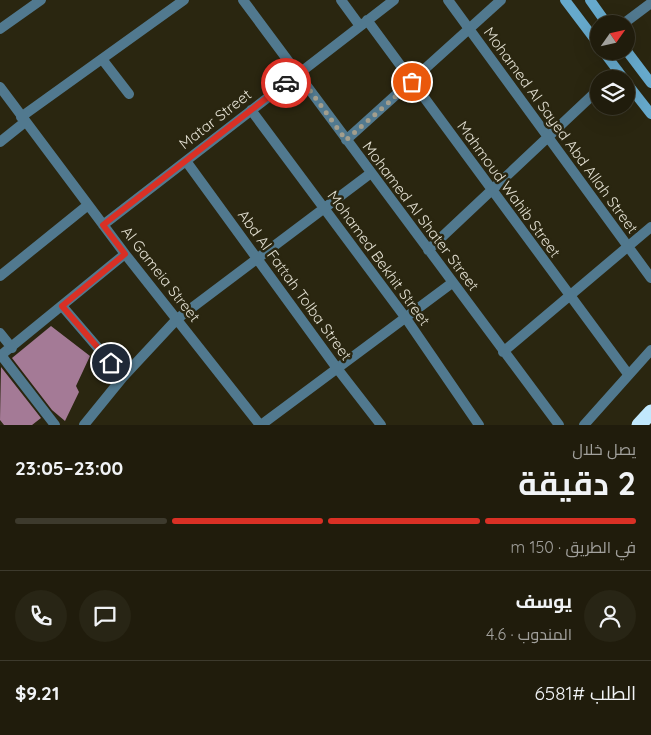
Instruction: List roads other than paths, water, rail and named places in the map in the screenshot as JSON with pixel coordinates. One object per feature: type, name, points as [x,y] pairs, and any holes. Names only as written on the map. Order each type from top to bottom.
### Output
[{"type":"highway","points":[[639,425],[651,412]]},
{"type":"main road","points":[[565,0],[590,33]]},
{"type":"main road","points":[[590,0],[601,15]]},
{"type":"main road","points":[[610,60],[618,70]]},
{"type":"main road","points":[[634,60],[651,83]]},
{"type":"main road","points":[[635,93],[651,114]]},
{"type":"street","points":[[0,28],[41,0]]},
{"type":"street","points":[[0,142],[23,119],[184,0]]},
{"type":"street","name":"Mohamed Al Shater Street","points":[[243,0],[559,425]]},
{"type":"street","name":"Mahmoud Wahib Street","points":[[341,0],[364,23],[412,82],[628,374]]},
{"type":"street","name":"Matar Street","points":[[103,225],[394,0]]},
{"type":"street","name":"Mohamed Al Sayed Abd Allah Street","points":[[448,0],[651,278]]},
{"type":"street","points":[[346,140],[501,0]]},
{"type":"street","points":[[635,15],[651,3]]},
{"type":"street","points":[[102,59],[129,94]]},
{"type":"street","name":"Al Gameia Street","points":[[0,88],[125,254],[260,425]]},
{"type":"street","points":[[428,250],[590,97]]},
{"type":"street","name":"Mohamed Bekhit Street","points":[[251,110],[405,317],[479,425]]},
{"type":"street","name":"Abd Al Fattah Tolba Street","points":[[186,161],[336,367],[381,425]]},
{"type":"street","points":[[90,423],[124,377],[177,319],[371,173]]},
{"type":"street","points":[[0,276],[88,205]]},
{"type":"street","points":[[503,352],[651,227]]},
{"type":"street","points":[[55,425],[0,356],[125,254]]},
{"type":"street","points":[[260,425],[452,283]]},
{"type":"street","points":[[62,306],[124,377]]},
{"type":"street","points":[[0,333],[12,348]]},
{"type":"street","points":[[584,425],[651,350]]}]
